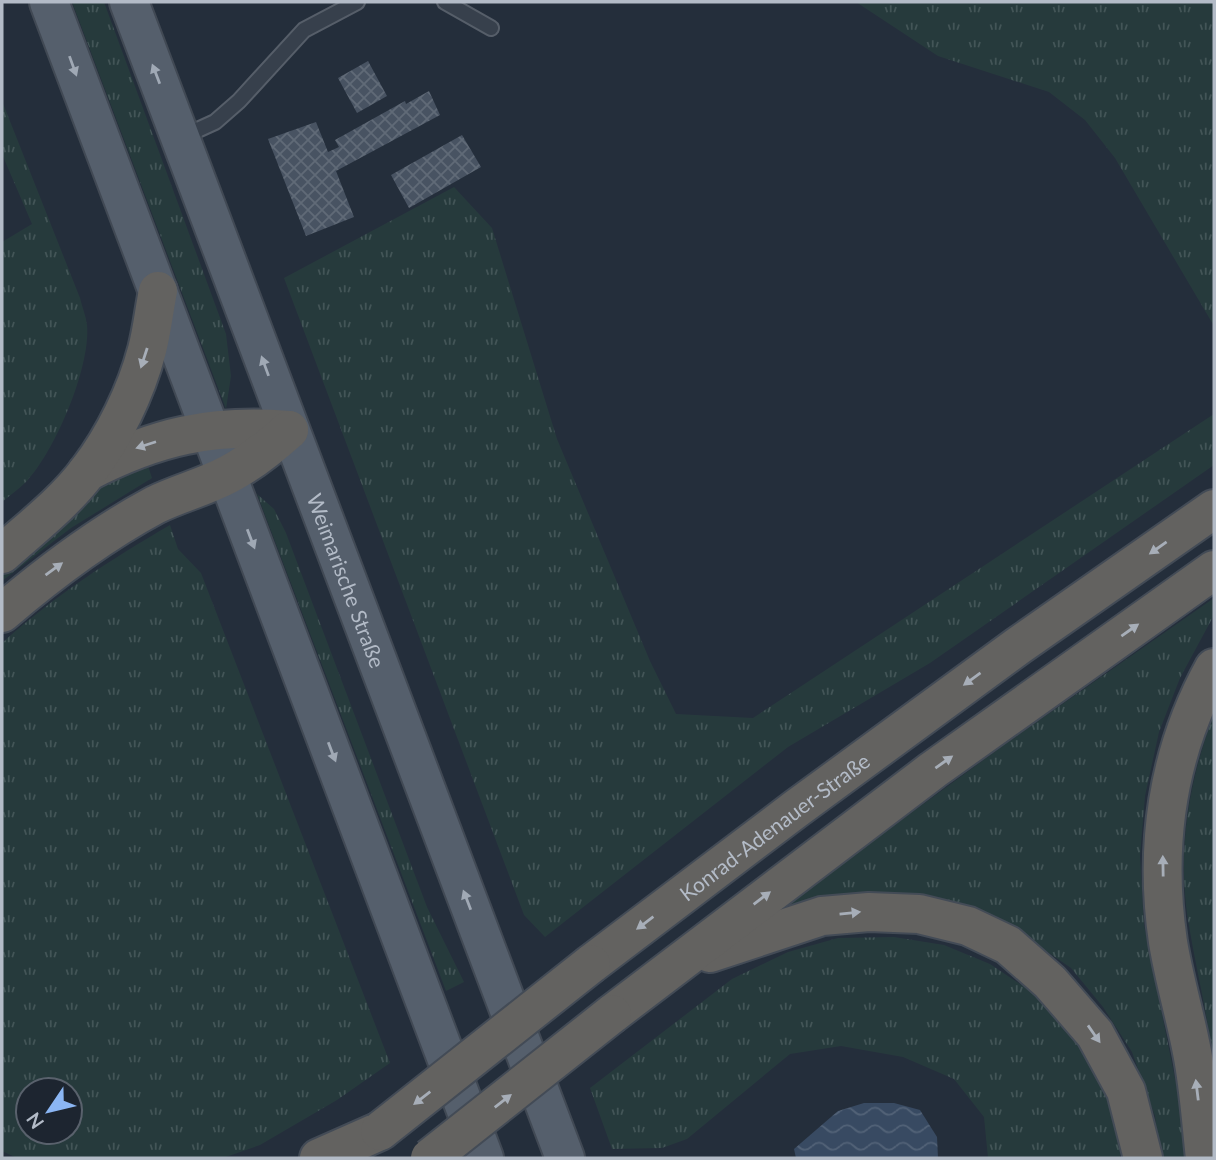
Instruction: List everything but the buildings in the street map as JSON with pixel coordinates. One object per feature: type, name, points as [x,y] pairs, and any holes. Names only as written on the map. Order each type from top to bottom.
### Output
[{"type":"highway","points":[[2,554],[50,511],[87,472],[107,441],[135,384],[147,350],[158,291]]},
{"type":"highway","points":[[87,472],[126,452],[210,430],[248,427],[289,430]]},
{"type":"highway","points":[[2,613],[44,576],[122,524],[168,499],[227,475],[258,457],[289,430]]},
{"type":"highway","name":"Konrad-Adenauer-Straße","points":[[348,1158],[591,964],[797,808],[1018,646],[1214,509]]},
{"type":"highway","points":[[430,1158],[669,969],[933,770],[1214,570]]},
{"type":"highway","points":[[1205,1158],[1193,1055],[1168,943],[1161,863],[1170,780],[1199,695],[1214,668]]},
{"type":"highway","points":[[669,969],[734,944],[822,916],[869,912],[919,915],[968,926],[1008,945],[1050,982],[1095,1034],[1126,1090],[1143,1158]]},
{"type":"highway","points":[[319,1158],[380,1131]]},
{"type":"main road","points":[[50,2],[485,1158]]},
{"type":"main road","name":"Weimarische Straße","points":[[129,2],[565,1158]]},
{"type":"lane","points":[[180,138],[215,122],[239,101],[304,30],[357,2]]},
{"type":"lane","points":[[445,2],[491,27]]},
{"type":"green space","points":[[72,2],[104,2],[226,334],[231,376],[226,409]]},
{"type":"green space","points":[[856,2],[1214,2],[1214,326],[1115,158],[1085,120],[1049,92],[938,56]]},
{"type":"green space","points":[[2,101],[80,298],[87,325],[87,343],[69,408],[49,450],[27,481],[2,502],[2,242],[32,224],[2,154]]},
{"type":"green space","points":[[454,187],[492,228],[557,439],[650,661],[676,714],[753,718],[1214,414],[1214,465],[930,663],[788,747],[545,937],[524,915],[284,278]]},
{"type":"green space","points":[[148,466],[152,478],[71,528],[2,581],[2,573],[54,532],[98,486]]},
{"type":"green space","points":[[257,494],[274,509],[286,533],[427,907],[464,982],[446,991]]},
{"type":"green space","points":[[170,525],[178,549],[201,573],[390,1063],[337,1100],[260,1145],[223,1158],[17,1158],[2,1151],[2,643],[62,594]]},
{"type":"green space","points":[[1214,598],[1214,615],[1180,678],[1159,732],[1145,796],[1140,856],[1144,925],[1187,1138],[1187,1158],[1160,1158],[1155,1116],[1132,1052],[1103,1007],[1071,968],[1033,942],[993,920],[758,925],[1004,745]]},
{"type":"green space","points":[[1214,714],[1214,1069],[1188,920],[1184,868],[1192,790]]},
{"type":"green space","points":[[894,937],[944,945],[990,964],[1032,992],[1076,1033],[1103,1085],[1120,1138],[1120,1158],[988,1158],[984,1117],[954,1079],[903,1057],[841,1046],[790,1054],[687,1139],[662,1148],[612,1149],[590,1088],[732,979],[788,952],[838,938]]},
{"type":"water","points":[[864,1103],[894,1103],[920,1110],[937,1137],[938,1158],[796,1158],[794,1149],[838,1111]]}]
